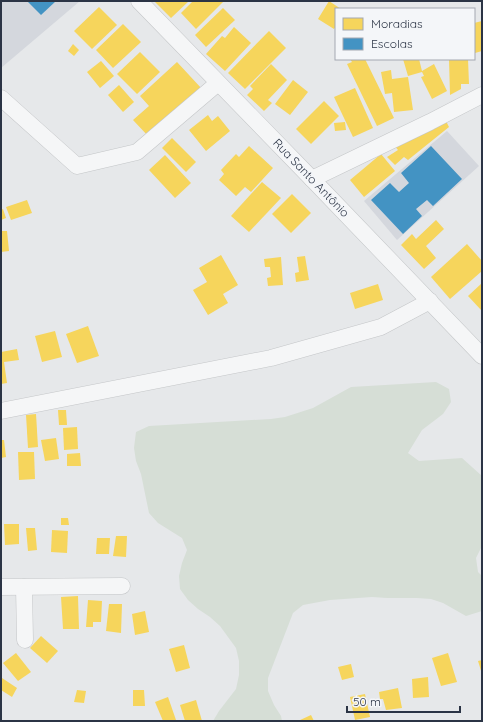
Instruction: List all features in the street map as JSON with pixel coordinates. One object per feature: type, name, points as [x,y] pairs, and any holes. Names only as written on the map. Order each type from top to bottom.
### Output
[{"type":"street","name":"Rua Santo Antônio","points":[[139,1],[482,356]]},
{"type":"street","points":[[1,98],[77,166],[137,152],[218,83]]},
{"type":"street","points":[[312,179],[482,95]]},
{"type":"street","points":[[1,411],[271,358],[381,327],[430,302]]},
{"type":"street","points":[[1,587],[122,586]]},
{"type":"street","points":[[24,587],[25,640]]},
{"type":"shaded area","points":[[1,1],[80,1],[1,68]]},
{"type":"shaded area","points":[[447,131],[479,166],[397,240],[364,201]]},
{"type":"shaded area","points":[[436,382],[449,389],[451,402],[443,414],[422,430],[408,453],[419,461],[462,458],[482,476],[482,546],[476,558],[478,572],[482,576],[482,611],[466,616],[443,603],[431,599],[417,598],[372,597],[330,600],[303,605],[293,613],[268,678],[268,691],[281,716],[282,721],[213,721],[236,689],[239,675],[239,661],[236,648],[220,626],[188,600],[180,589],[179,576],[187,550],[182,538],[158,523],[149,513],[141,474],[136,461],[134,448],[136,432],[149,426],[285,417],[313,408],[351,387]]},
{"type":"building: Moradias","points":[[154,1],[189,1],[171,18]]},
{"type":"building: Moradias","points":[[193,1],[223,2],[196,29],[181,13]]},
{"type":"building: Moradias","points":[[329,1],[340,8],[335,8],[334,29],[318,19]]},
{"type":"building: Moradias","points":[[99,7],[117,25],[92,49],[74,31]]},
{"type":"building: Moradias","points":[[223,8],[235,20],[206,47],[195,35]]},
{"type":"building: Moradias","points":[[482,21],[482,51],[475,53],[475,23]]},
{"type":"building: Moradias","points":[[123,24],[141,42],[113,68],[96,50]]},
{"type":"building: Moradias","points":[[234,27],[251,43],[225,71],[206,54],[222,36],[225,38]]},
{"type":"building: Moradias","points":[[269,31],[286,48],[245,89],[228,73]]},
{"type":"building: Moradias","points":[[73,44],[79,50],[74,56],[68,51]]},
{"type":"building: Moradias","points":[[140,52],[160,72],[137,94],[117,74]]},
{"type":"building: Moradias","points":[[351,60],[365,60],[394,118],[377,126],[347,64],[352,62]]},
{"type":"building: Moradias","points":[[403,60],[419,60],[422,71],[434,64],[447,91],[432,99],[421,77],[424,76],[422,72],[408,76]]},
{"type":"building: Moradias","points":[[449,60],[468,60],[469,84],[461,84],[461,89],[450,95]]},
{"type":"building: Moradias","points":[[101,61],[114,76],[100,88],[87,72]]},
{"type":"building: Moradias","points":[[177,62],[202,89],[149,137],[133,120],[149,106],[140,96]]},
{"type":"building: Moradias","points":[[271,64],[287,80],[268,100],[272,103],[264,111],[247,95],[253,89],[250,86]]},
{"type":"building: Moradias","points":[[391,70],[392,79],[408,77],[413,110],[394,112],[392,93],[385,94],[381,72]]},
{"type":"building: Moradias","points":[[293,80],[308,92],[290,115],[275,104]]},
{"type":"building: Moradias","points":[[119,85],[134,102],[123,112],[108,95]]},
{"type":"building: Moradias","points":[[355,88],[373,128],[353,137],[334,97]]},
{"type":"building: Moradias","points":[[324,101],[339,116],[311,144],[296,129]]},
{"type":"building: Moradias","points":[[208,115],[212,121],[218,116],[230,131],[206,151],[189,130]]},
{"type":"building: Moradias","points":[[445,119],[449,127],[408,160],[404,157],[395,165],[387,157],[398,150],[394,145]]},
{"type":"building: Moradias","points":[[345,122],[346,130],[335,131],[334,123]]},
{"type":"building: Moradias","points":[[172,138],[196,162],[186,172],[162,148]]},
{"type":"building: Moradias","points":[[249,146],[273,168],[251,192],[245,187],[236,196],[219,180],[224,174],[221,170],[236,154],[239,157]]},
{"type":"building: Moradias","points":[[381,154],[395,171],[364,197],[350,180]]},
{"type":"building: Moradias","points":[[165,155],[191,183],[175,198],[149,170]]},
{"type":"building: Moradias","points":[[262,182],[281,198],[249,232],[231,216]]},
{"type":"building: Moradias","points":[[292,194],[311,213],[291,233],[272,214]]},
{"type":"building: Moradias","points":[[27,200],[32,213],[11,220],[6,207]]},
{"type":"building: Moradias","points":[[3,209],[6,218],[1,220],[1,210]]},
{"type":"building: Moradias","points":[[436,220],[444,229],[426,246],[436,258],[424,269],[401,245],[412,234],[416,239]]},
{"type":"building: Moradias","points":[[1,231],[7,231],[9,251],[1,252]]},
{"type":"building: Moradias","points":[[467,244],[482,261],[482,271],[450,299],[431,277]]},
{"type":"building: Moradias","points":[[221,255],[238,285],[223,294],[228,303],[208,315],[193,290],[207,282],[199,268]]},
{"type":"building: Moradias","points":[[305,256],[309,280],[296,282],[295,273],[299,272],[297,257]]},
{"type":"building: Moradias","points":[[281,257],[283,285],[268,286],[267,278],[271,277],[270,267],[265,267],[264,259]]},
{"type":"building: Moradias","points":[[482,283],[482,311],[468,296]]},
{"type":"building: Moradias","points":[[378,284],[383,300],[355,309],[350,293]]},
{"type":"building: Moradias","points":[[88,326],[99,356],[77,363],[66,334]]},
{"type":"building: Moradias","points":[[55,331],[62,357],[42,362],[35,336]]},
{"type":"building: Moradias","points":[[17,349],[19,360],[4,362],[7,383],[1,384],[1,352]]},
{"type":"building: Moradias","points":[[58,410],[66,410],[67,425],[59,425]]},
{"type":"building: Moradias","points":[[36,414],[38,447],[28,448],[26,415]]},
{"type":"building: Moradias","points":[[77,427],[78,449],[64,450],[63,428]]},
{"type":"building: Moradias","points":[[56,438],[59,459],[45,461],[41,440]]},
{"type":"building: Moradias","points":[[1,440],[4,440],[6,457],[1,458]]},
{"type":"building: Moradias","points":[[18,452],[34,452],[35,479],[19,480]]},
{"type":"building: Moradias","points":[[80,453],[81,466],[67,466],[67,454]]},
{"type":"building: Moradias","points":[[61,518],[68,518],[69,525],[61,525]]},
{"type":"building: Moradias","points":[[4,524],[19,524],[19,544],[5,545]]},
{"type":"building: Moradias","points":[[26,528],[35,528],[37,550],[28,551]]},
{"type":"building: Moradias","points":[[52,530],[68,531],[67,553],[51,552]]},
{"type":"building: Moradias","points":[[116,536],[127,536],[126,557],[113,556]]},
{"type":"building: Moradias","points":[[97,538],[110,538],[109,554],[96,554]]},
{"type":"building: Moradias","points":[[78,596],[79,629],[63,629],[61,597]]},
{"type":"building: Moradias","points":[[88,600],[102,601],[101,622],[93,622],[93,627],[86,627]]},
{"type":"building: Moradias","points":[[109,604],[122,604],[121,633],[106,631]]},
{"type":"building: Moradias","points":[[145,611],[149,632],[135,635],[132,614]]},
{"type":"building: Moradias","points":[[41,636],[58,651],[47,663],[30,648]]},
{"type":"building: Moradias","points":[[184,645],[190,668],[176,672],[169,649]]},
{"type":"building: Moradias","points":[[16,653],[31,672],[18,681],[3,663]]},
{"type":"building: Moradias","points":[[448,653],[457,682],[441,686],[432,658]]},
{"type":"building: Moradias","points":[[482,660],[482,674],[478,661]]},
{"type":"building: Moradias","points":[[351,664],[354,677],[342,680],[338,667]]},
{"type":"building: Moradias","points":[[428,677],[429,697],[413,698],[412,679]]},
{"type":"building: Moradias","points":[[2,678],[17,688],[12,697],[1,690]]},
{"type":"building: Moradias","points":[[398,688],[402,708],[386,710],[383,699],[380,699],[379,692]]},
{"type":"building: Moradias","points":[[77,690],[86,691],[84,703],[74,702]]},
{"type":"building: Moradias","points":[[133,690],[144,690],[145,706],[133,706]]},
{"type":"building: Moradias","points":[[365,694],[370,717],[355,720],[350,697]]},
{"type":"building: Moradias","points":[[168,697],[176,720],[163,721],[155,702]]},
{"type":"building: Moradias","points":[[196,700],[202,721],[185,721],[180,705]]},
{"type":"building: Moradias","points":[[311,715],[314,721],[298,721]]},
{"type":"building: Escolas","points":[[27,1],[56,1],[41,15]]},
{"type":"building: Escolas","points":[[431,146],[462,179],[433,206],[427,200],[416,209],[422,216],[403,234],[371,200],[390,183],[399,192],[409,183],[401,173]]}]
